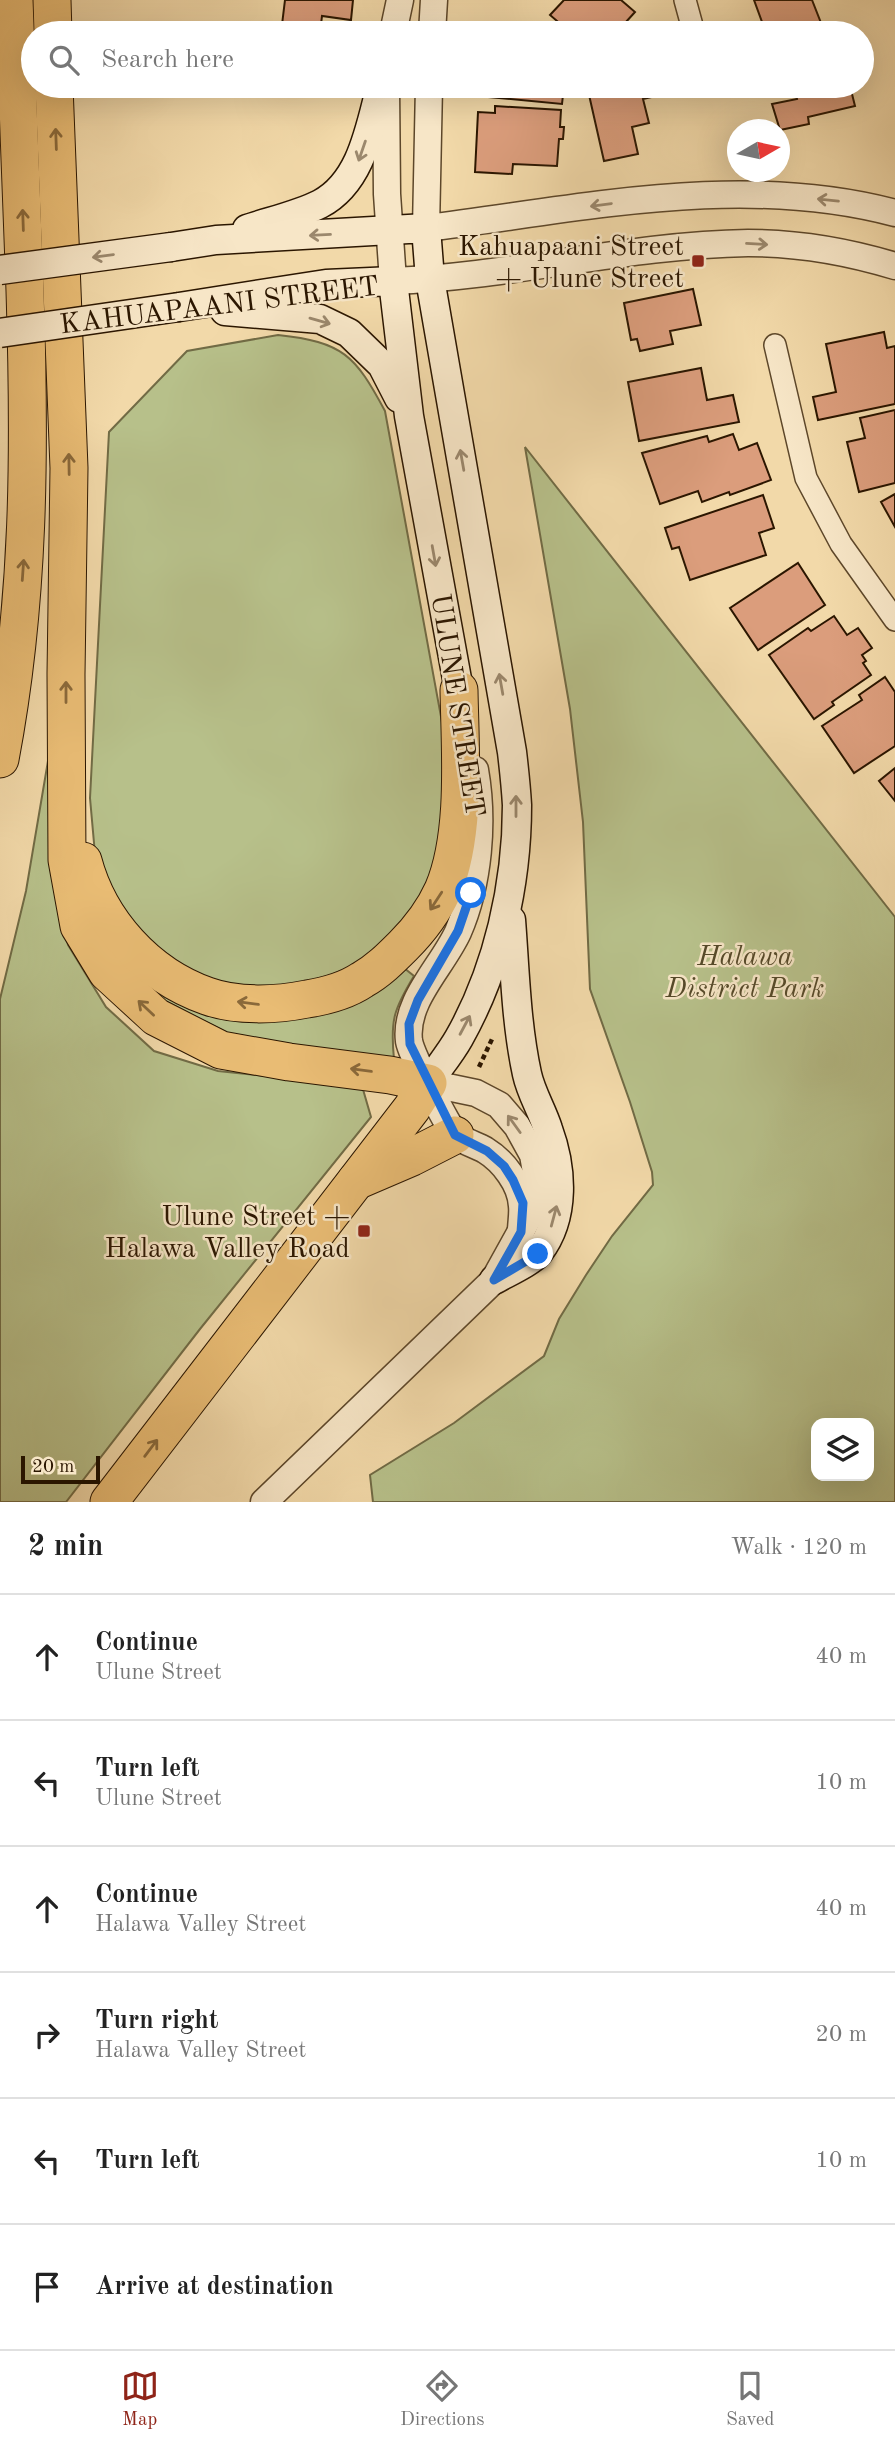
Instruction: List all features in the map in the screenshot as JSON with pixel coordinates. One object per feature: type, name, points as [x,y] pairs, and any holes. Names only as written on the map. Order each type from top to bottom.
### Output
[{"type":"highway","points":[[0,759],[18,649],[28,502],[28,388],[14,0]]},
{"type":"highway","points":[[52,0],[53,21]]},
{"type":"highway","points":[[54,98],[69,468],[67,860],[79,926],[107,972],[156,1017],[221,1050],[289,1062],[390,1074],[428,1083],[412,1108],[109,1502]]},
{"type":"highway","points":[[66,760],[73,820],[88,877],[104,912],[131,947],[162,974],[208,997],[258,1005],[294,1002],[337,991],[361,981],[415,933],[443,890],[456,844],[460,776],[459,690]]},
{"type":"highway","points":[[355,1181],[455,1135]]},
{"type":"main road","points":[[216,240],[321,204],[339,189],[360,161],[380,98]]},
{"type":"main road","name":"KAHUAPAANI STREET","points":[[0,270],[216,240],[426,228]]},
{"type":"main road","name":"ULUNE STREET","points":[[426,228],[430,279],[513,752],[517,805],[510,895],[490,967],[475,1007],[458,1040],[428,1083]]},
{"type":"main road","name":"KAHUAPAANI STREET","points":[[0,334],[326,284],[393,281]]},
{"type":"main road","name":"ULUNE STREET","points":[[393,281],[409,416],[459,690]]},
{"type":"main road","points":[[179,307],[320,319],[329,323],[349,333],[382,365],[409,416]]},
{"type":"main road","points":[[494,1280],[538,1254],[556,1214],[560,1182],[556,1151],[528,1080],[519,1037],[510,895]]},
{"type":"street","points":[[396,21],[400,0]]},
{"type":"street","points":[[433,21],[435,0]]},
{"type":"street","points":[[685,0],[691,21]]},
{"type":"street","name":"ULUNE STREET","points":[[384,98],[393,281]]},
{"type":"street","name":"ULUNE STREET","points":[[426,228],[429,98]]},
{"type":"street","name":"KAHUAPAANI STREET","points":[[426,228],[690,195],[792,196],[838,201],[895,213]]},
{"type":"street","name":"KAHUAPAANI STREET","points":[[393,281],[430,279],[689,246],[751,243],[866,257],[895,266]]},
{"type":"street","points":[[775,345],[806,478],[841,544],[895,620]]},
{"type":"street","name":"ULUNE STREET","points":[[428,1083],[410,1044],[409,1024],[418,1000],[458,931],[471,893],[479,834],[477,782],[459,690]]},
{"type":"street","points":[[428,1083],[455,1135],[487,1151],[504,1166],[513,1180],[523,1203],[521,1232]]},
{"type":"street","points":[[264,1502],[494,1280],[535,1206],[538,1182],[533,1155],[517,1126],[499,1105],[477,1093],[428,1083]]},
{"type":"path","points":[[475,1077],[494,1036]]},
{"type":"green space","points":[[278,335],[318,342],[345,355],[365,376],[385,411],[446,744],[447,799],[436,863],[417,907],[364,961],[331,975],[296,985],[261,990],[223,984],[193,973],[131,928],[95,854],[90,798],[109,432],[187,351]]},
{"type":"green space","name":"Halawa District Park","points":[[525,447],[895,917],[895,1502],[373,1502],[370,1475],[454,1423],[544,1356],[559,1319],[586,1275],[612,1236],[653,1185],[652,1172],[630,1102],[590,989],[583,822],[570,709]]},
{"type":"green space","points":[[49,755],[55,883],[68,945],[106,1007],[154,1051],[218,1071],[362,1086],[371,1117],[200,1329],[66,1502],[0,1502],[0,999],[26,891]]},
{"type":"green space","points":[[404,968],[414,976],[395,1015],[394,1059],[245,1042],[138,987],[147,979],[203,1010]]},
{"type":"building","points":[[285,0],[353,0],[351,20],[322,16],[321,21],[282,21]]},
{"type":"building","points":[[564,0],[621,0],[635,12],[627,21],[557,21],[550,15]]},
{"type":"building","points":[[754,0],[812,0],[820,21],[762,21]]},
{"type":"building","points":[[499,98],[563,98],[562,104]]},
{"type":"building","points":[[590,98],[647,98],[643,99],[649,123],[632,127],[638,154],[604,161]]},
{"type":"building","points":[[797,98],[853,98],[855,106],[808,117],[809,124],[790,128],[790,119],[777,119],[772,104]]},
{"type":"building","points":[[495,106],[561,110],[560,127],[564,127],[563,139],[559,139],[557,166],[513,164],[512,174],[475,172],[478,112],[495,113]]},
{"type":"building","points":[[693,289],[701,325],[670,331],[673,344],[640,351],[637,339],[631,340],[624,303]]},
{"type":"building","points":[[884,332],[887,348],[895,346],[895,404],[818,420],[813,397],[836,392],[826,344]]},
{"type":"building","points":[[701,368],[707,400],[733,395],[739,422],[639,441],[628,382]]},
{"type":"building","points":[[895,410],[895,483],[859,492],[847,442],[865,438],[860,418]]},
{"type":"building","points":[[733,434],[739,450],[757,443],[771,480],[702,502],[698,491],[660,504],[642,453],[707,436],[709,442]]},
{"type":"building","points":[[895,494],[895,527],[881,502]]},
{"type":"building","points":[[763,495],[774,528],[759,533],[766,555],[690,580],[679,547],[672,549],[665,528]]},
{"type":"building","points":[[798,563],[825,605],[758,650],[730,608]]},
{"type":"building","points":[[834,616],[847,635],[858,628],[872,648],[862,655],[866,661],[863,663],[871,675],[832,702],[834,705],[814,719],[769,655],[808,628],[811,631]]},
{"type":"building","points":[[885,677],[895,692],[895,746],[854,773],[822,726],[862,700],[859,695]]},
{"type":"building","points":[[895,768],[895,801],[879,781]]},
{"type":"place","name":"Kahuapaani Street + Ulune Street","points":[[698,261]]},
{"type":"place","name":"Ulune Street + Halawa Valley Road","points":[[364,1231]]},
{"type":"route","points":[[471,893],[458,931],[418,1000],[409,1024],[410,1044],[455,1135],[487,1151],[504,1166],[523,1203],[521,1232],[494,1280],[538,1254]]}]
